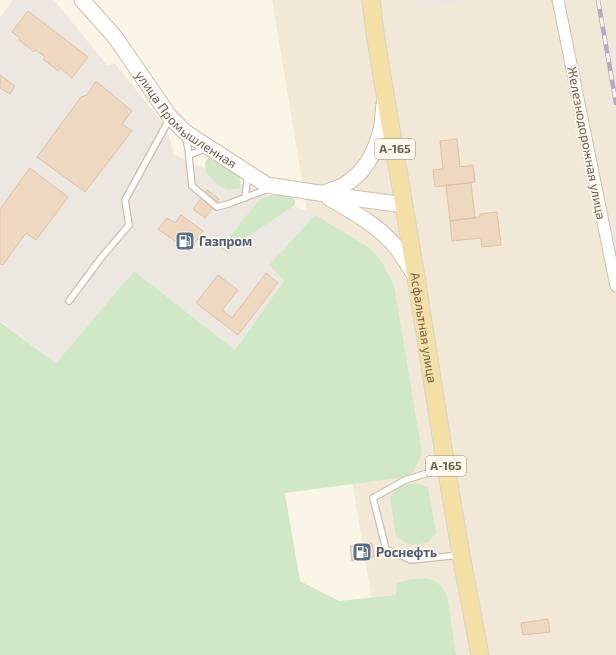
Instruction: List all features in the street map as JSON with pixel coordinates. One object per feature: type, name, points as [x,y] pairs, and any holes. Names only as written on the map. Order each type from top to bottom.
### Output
[{"type":"main road","name":"Асфальтная улица","points":[[371,0],[376,40],[446,467],[480,655]]},
{"type":"street","name":"улица Промышленная","points":[[82,0],[115,37],[170,118],[185,132],[248,173],[267,185],[404,205]]},
{"type":"street","name":"Железнодорожная улица","points":[[558,0],[616,286]]},
{"type":"street","points":[[321,194],[343,186],[356,177],[366,166],[373,152],[381,129],[386,94]]},
{"type":"street","points":[[321,194],[373,225],[396,248],[416,277]]},
{"type":"lane","points":[[69,301],[101,258],[129,225],[125,200],[170,118]]},
{"type":"lane","points":[[185,132],[192,186],[217,207],[245,198],[274,186]]},
{"type":"lane","points":[[189,155],[209,147]]},
{"type":"lane","points":[[245,198],[248,173]]},
{"type":"lane","points":[[446,467],[405,480],[372,498],[386,549],[411,560],[461,555]]},
{"type":"shaded area","points":[[13,0],[54,0],[107,65],[115,64],[167,128],[174,155],[315,215],[269,265],[284,281],[235,350],[134,271],[56,363],[0,321],[0,17]]},
{"type":"shaded area","points":[[272,0],[616,0],[616,655],[381,655]]},
{"type":"shaded area","points":[[417,0],[486,0],[418,7]]},
{"type":"green space","points":[[208,158],[239,173],[241,181],[239,188],[228,190],[216,184],[206,172],[205,163]]},
{"type":"green space","points":[[288,194],[295,200],[295,205],[238,243],[228,254],[221,248],[259,200],[272,195]]},
{"type":"green space","points":[[315,215],[368,247],[382,262],[394,285],[422,454],[413,472],[406,477],[285,493],[300,581],[339,601],[396,595],[397,583],[425,578],[431,580],[437,583],[447,595],[456,655],[0,655],[0,322],[56,363],[134,271],[235,350],[284,281],[269,265]]},
{"type":"green space","points":[[415,483],[428,487],[436,533],[427,543],[410,545],[396,537],[390,497],[399,486]]},
{"type":"building","points":[[28,11],[88,57],[72,78],[60,68],[58,71],[43,59],[45,57],[36,50],[34,52],[19,40],[20,38],[12,32]]},
{"type":"building","points":[[0,75],[15,86],[10,94],[0,88]]},
{"type":"building","points":[[96,81],[132,111],[122,124],[132,131],[85,192],[37,157],[81,97],[87,95]]},
{"type":"building","points":[[457,139],[460,167],[473,165],[475,182],[435,187],[433,170],[443,169],[440,141]]},
{"type":"building","points":[[30,168],[68,197],[36,240],[26,233],[3,265],[0,264],[0,209]]},
{"type":"building","points":[[471,183],[475,218],[450,221],[446,185]]},
{"type":"building","points":[[207,190],[219,199],[205,218],[193,209]]},
{"type":"building","points":[[497,212],[501,245],[482,247],[481,238],[452,241],[450,221],[480,217],[480,214]]},
{"type":"building","name":"Газпром","points":[[181,215],[203,231],[189,251],[158,229],[167,218],[175,223]]},
{"type":"building","points":[[266,273],[278,283],[238,335],[196,303],[218,275],[238,290],[222,310],[232,318]]},
{"type":"building","name":"Роснефть","points":[[372,543],[374,557],[352,561],[350,546]]},
{"type":"building","points":[[548,619],[550,632],[523,635],[521,623]]},
{"type":"railway","points":[[598,0],[616,103]]},
{"type":"place","name":"Газпром","points":[[185,241]]},
{"type":"place","name":"Роснефть","points":[[362,552]]}]
